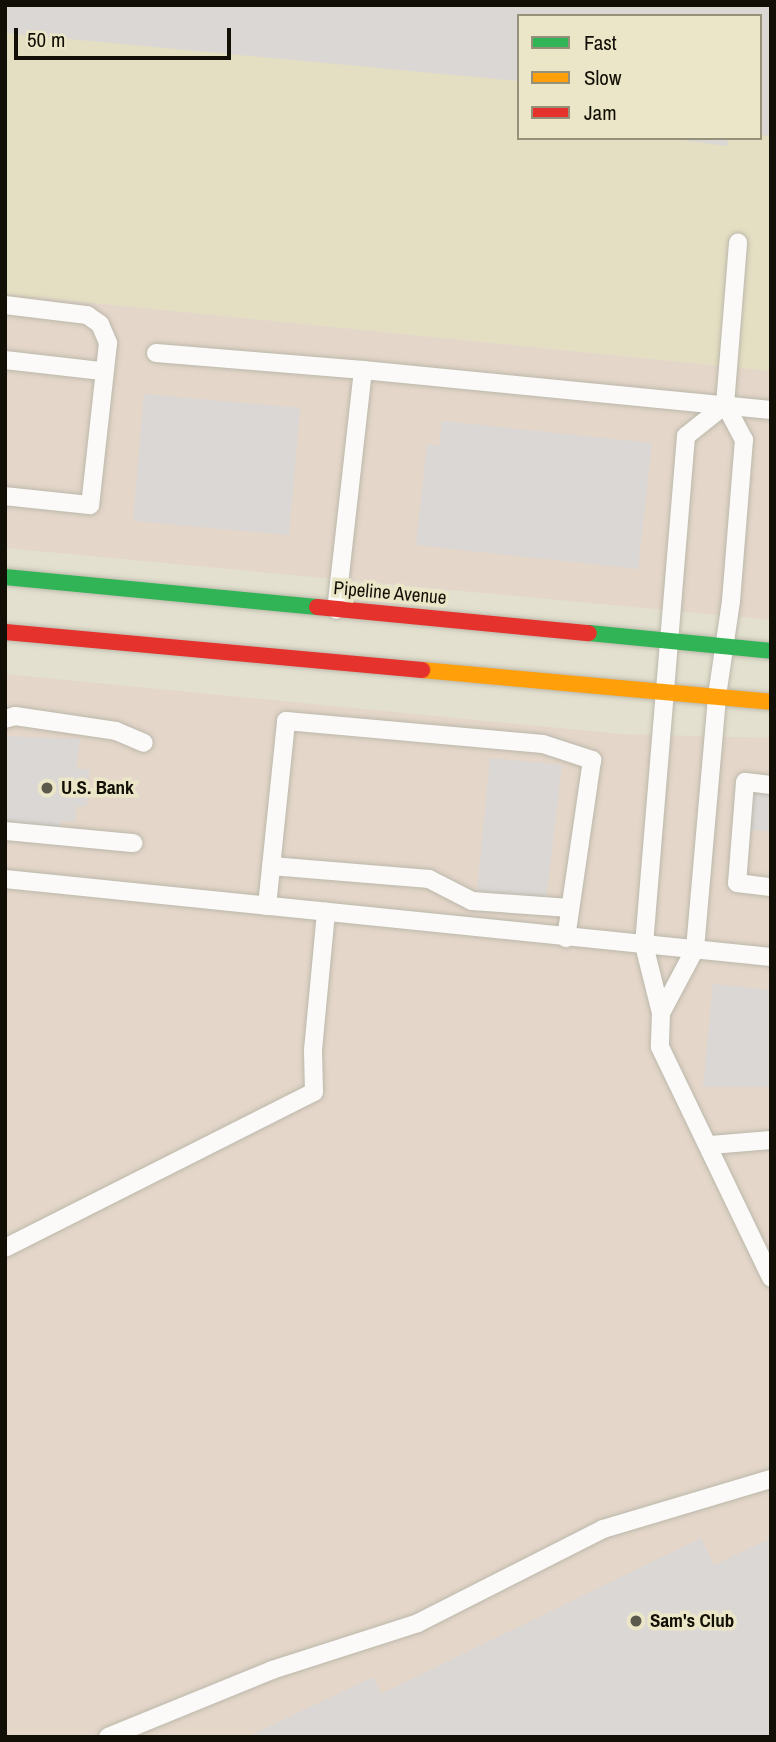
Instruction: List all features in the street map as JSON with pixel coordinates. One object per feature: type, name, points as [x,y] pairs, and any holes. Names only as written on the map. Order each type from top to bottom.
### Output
[{"type":"main road","name":"Pipeline Avenue","points":[[5,577],[336,615],[667,640],[771,651]]},
{"type":"main road","points":[[5,632],[331,654],[771,702]]},
{"type":"lane","points":[[661,1013],[695,949],[717,696],[744,440],[725,405],[738,243]]},
{"type":"lane","points":[[5,305],[87,314],[100,324],[108,343],[102,371],[90,505],[5,496]]},
{"type":"lane","points":[[156,353],[363,370],[771,410]]},
{"type":"lane","points":[[5,360],[102,371]]},
{"type":"lane","points":[[336,615],[363,370]]},
{"type":"lane","points":[[725,405],[686,436],[667,640],[666,692],[644,945],[661,1013],[660,1047],[711,1145],[771,1278]]},
{"type":"lane","points":[[5,719],[15,716],[116,730],[144,743]]},
{"type":"lane","points":[[267,906],[286,720],[543,744],[592,760],[566,938]]},
{"type":"lane","points":[[771,785],[745,782],[737,884],[771,887]]},
{"type":"lane","points":[[5,831],[133,843]]},
{"type":"lane","points":[[271,866],[429,879],[472,901],[570,908]]},
{"type":"lane","points":[[5,878],[566,938],[771,957]]},
{"type":"lane","points":[[5,1248],[314,1092],[313,1050],[326,912]]},
{"type":"lane","points":[[711,1145],[771,1140]]},
{"type":"lane","points":[[108,1737],[272,1670],[418,1623],[603,1528],[771,1479]]},
{"type":"shaded area","points":[[5,5],[771,5],[771,371],[5,294]]},
{"type":"shaded area","points":[[5,294],[771,371],[771,620],[5,548]]},
{"type":"shaded area","points":[[5,674],[621,734],[771,738],[771,1737],[5,1737]]},
{"type":"building","points":[[5,5],[771,5],[771,136],[762,135],[762,14],[517,14],[517,81],[5,33]]},
{"type":"building","points":[[682,140],[728,140],[727,146]]},
{"type":"building","points":[[144,394],[300,408],[289,535],[133,521]]},
{"type":"building","points":[[442,421],[652,443],[638,569],[416,545],[427,444],[439,446]]},
{"type":"building","name":"U.S. Bank","points":[[5,736],[80,739],[76,769],[89,769],[87,806],[76,807],[75,822],[61,820],[61,827],[5,824]]},
{"type":"building","points":[[490,758],[562,765],[546,899],[477,892]]},
{"type":"building","points":[[754,774],[771,775],[771,831],[750,830]]},
{"type":"building","points":[[713,984],[771,990],[771,1087],[703,1087]]},
{"type":"building","name":"Sam's Club","points":[[701,1538],[714,1565],[771,1538],[771,1737],[247,1737],[373,1677],[381,1694]]},
{"type":"traffic: fast","points":[[5,577],[317,607]]},
{"type":"traffic: fast","points":[[589,633],[771,651]]},
{"type":"traffic: slow","points":[[422,670],[771,702]]},
{"type":"traffic: jam","points":[[317,607],[589,633]]},
{"type":"traffic: jam","points":[[5,632],[422,670]]},
{"type":"place","name":"U.S. Bank","points":[[47,788]]},
{"type":"place","name":"Sam's Club","points":[[636,1621]]}]
